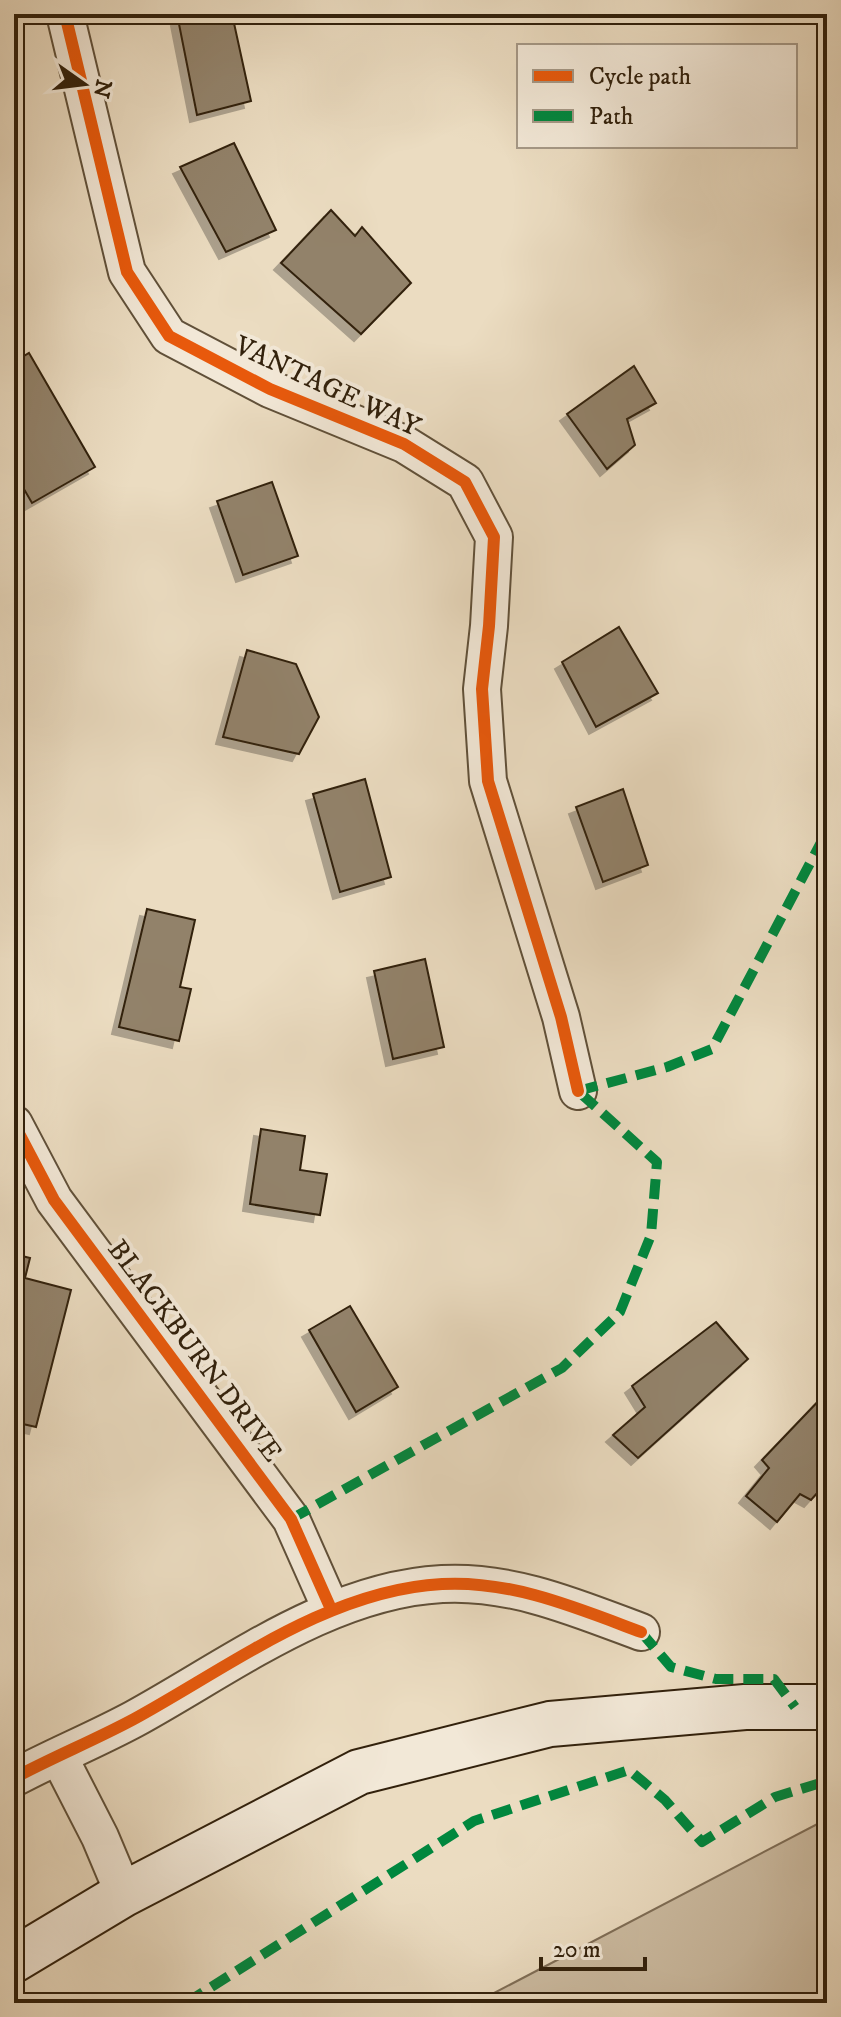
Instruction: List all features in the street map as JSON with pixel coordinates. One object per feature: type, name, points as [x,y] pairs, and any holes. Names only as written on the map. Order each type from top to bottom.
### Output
[{"type":"main road","points":[[14,1960],[124,1894],[359,1772],[550,1724],[745,1707],[827,1707]]},
{"type":"street","name":"VANTAGE WAY","points":[[65,14],[127,272],[169,336],[270,389],[404,444],[465,482],[494,537],[482,689],[488,781],[561,1017],[578,1091]]},
{"type":"street","name":"BLACKBURN DRIVE","points":[[14,1124],[54,1200],[291,1519],[331,1609]]},
{"type":"street","points":[[14,1778],[132,1720],[331,1609],[392,1592],[442,1583],[503,1587],[562,1603],[641,1632]]},
{"type":"street","points":[[59,1757],[100,1837],[124,1894]]},
{"type":"shaded area","points":[[827,1819],[827,2003],[475,2003]]},
{"type":"building","points":[[203,14],[232,14],[251,101],[197,115],[178,19]]},
{"type":"building","points":[[234,143],[276,230],[226,252],[180,167]]},
{"type":"building","points":[[331,210],[355,236],[362,227],[411,283],[361,334],[281,263]]},
{"type":"building","points":[[29,353],[95,467],[32,503],[14,472],[14,362]]},
{"type":"building","points":[[634,366],[656,403],[627,419],[635,445],[607,469],[567,414]]},
{"type":"building","points":[[272,482],[298,556],[243,575],[217,501]]},
{"type":"building","points":[[619,627],[658,693],[596,727],[562,662]]},
{"type":"building","points":[[247,650],[296,664],[319,717],[299,754],[223,737]]},
{"type":"building","points":[[365,779],[391,877],[340,892],[313,794]]},
{"type":"building","points":[[623,789],[648,865],[603,882],[576,807]]},
{"type":"building","points":[[147,909],[195,920],[180,987],[191,989],[179,1041],[119,1027]]},
{"type":"building","points":[[425,959],[444,1047],[393,1059],[374,971]]},
{"type":"building","points":[[261,1129],[305,1136],[300,1170],[327,1174],[320,1215],[250,1204]]},
{"type":"building","points":[[14,1254],[30,1258],[25,1278],[71,1290],[36,1427],[14,1422]]},
{"type":"building","points":[[350,1306],[398,1387],[356,1412],[309,1330]]},
{"type":"building","points":[[716,1322],[748,1359],[638,1458],[613,1435],[645,1407],[632,1386]]},
{"type":"building","points":[[827,1392],[827,1482],[811,1500],[800,1494],[777,1522],[746,1496],[769,1468],[762,1460]]},
{"type":"marked path","points":[[578,1091],[667,1067],[712,1049],[827,831]]},
{"type":"marked path","points":[[291,1519],[562,1368],[620,1312],[651,1235],[657,1162],[578,1091]]},
{"type":"marked path","points":[[641,1632],[671,1667],[716,1679],[774,1679],[795,1707]]},
{"type":"marked path","points":[[186,2003],[474,1821],[629,1770],[665,1800],[702,1842],[775,1797],[827,1781]]},
{"type":"cycle path","points":[[65,14],[127,272],[169,336],[270,389],[404,444],[465,482],[494,537],[482,689],[488,781],[561,1017],[578,1091]]},
{"type":"cycle path","points":[[14,1124],[54,1200],[291,1519],[331,1609]]},
{"type":"cycle path","points":[[14,1778],[134,1719],[281,1634],[360,1600],[400,1589],[442,1584],[493,1586],[543,1598],[641,1632]]}]
